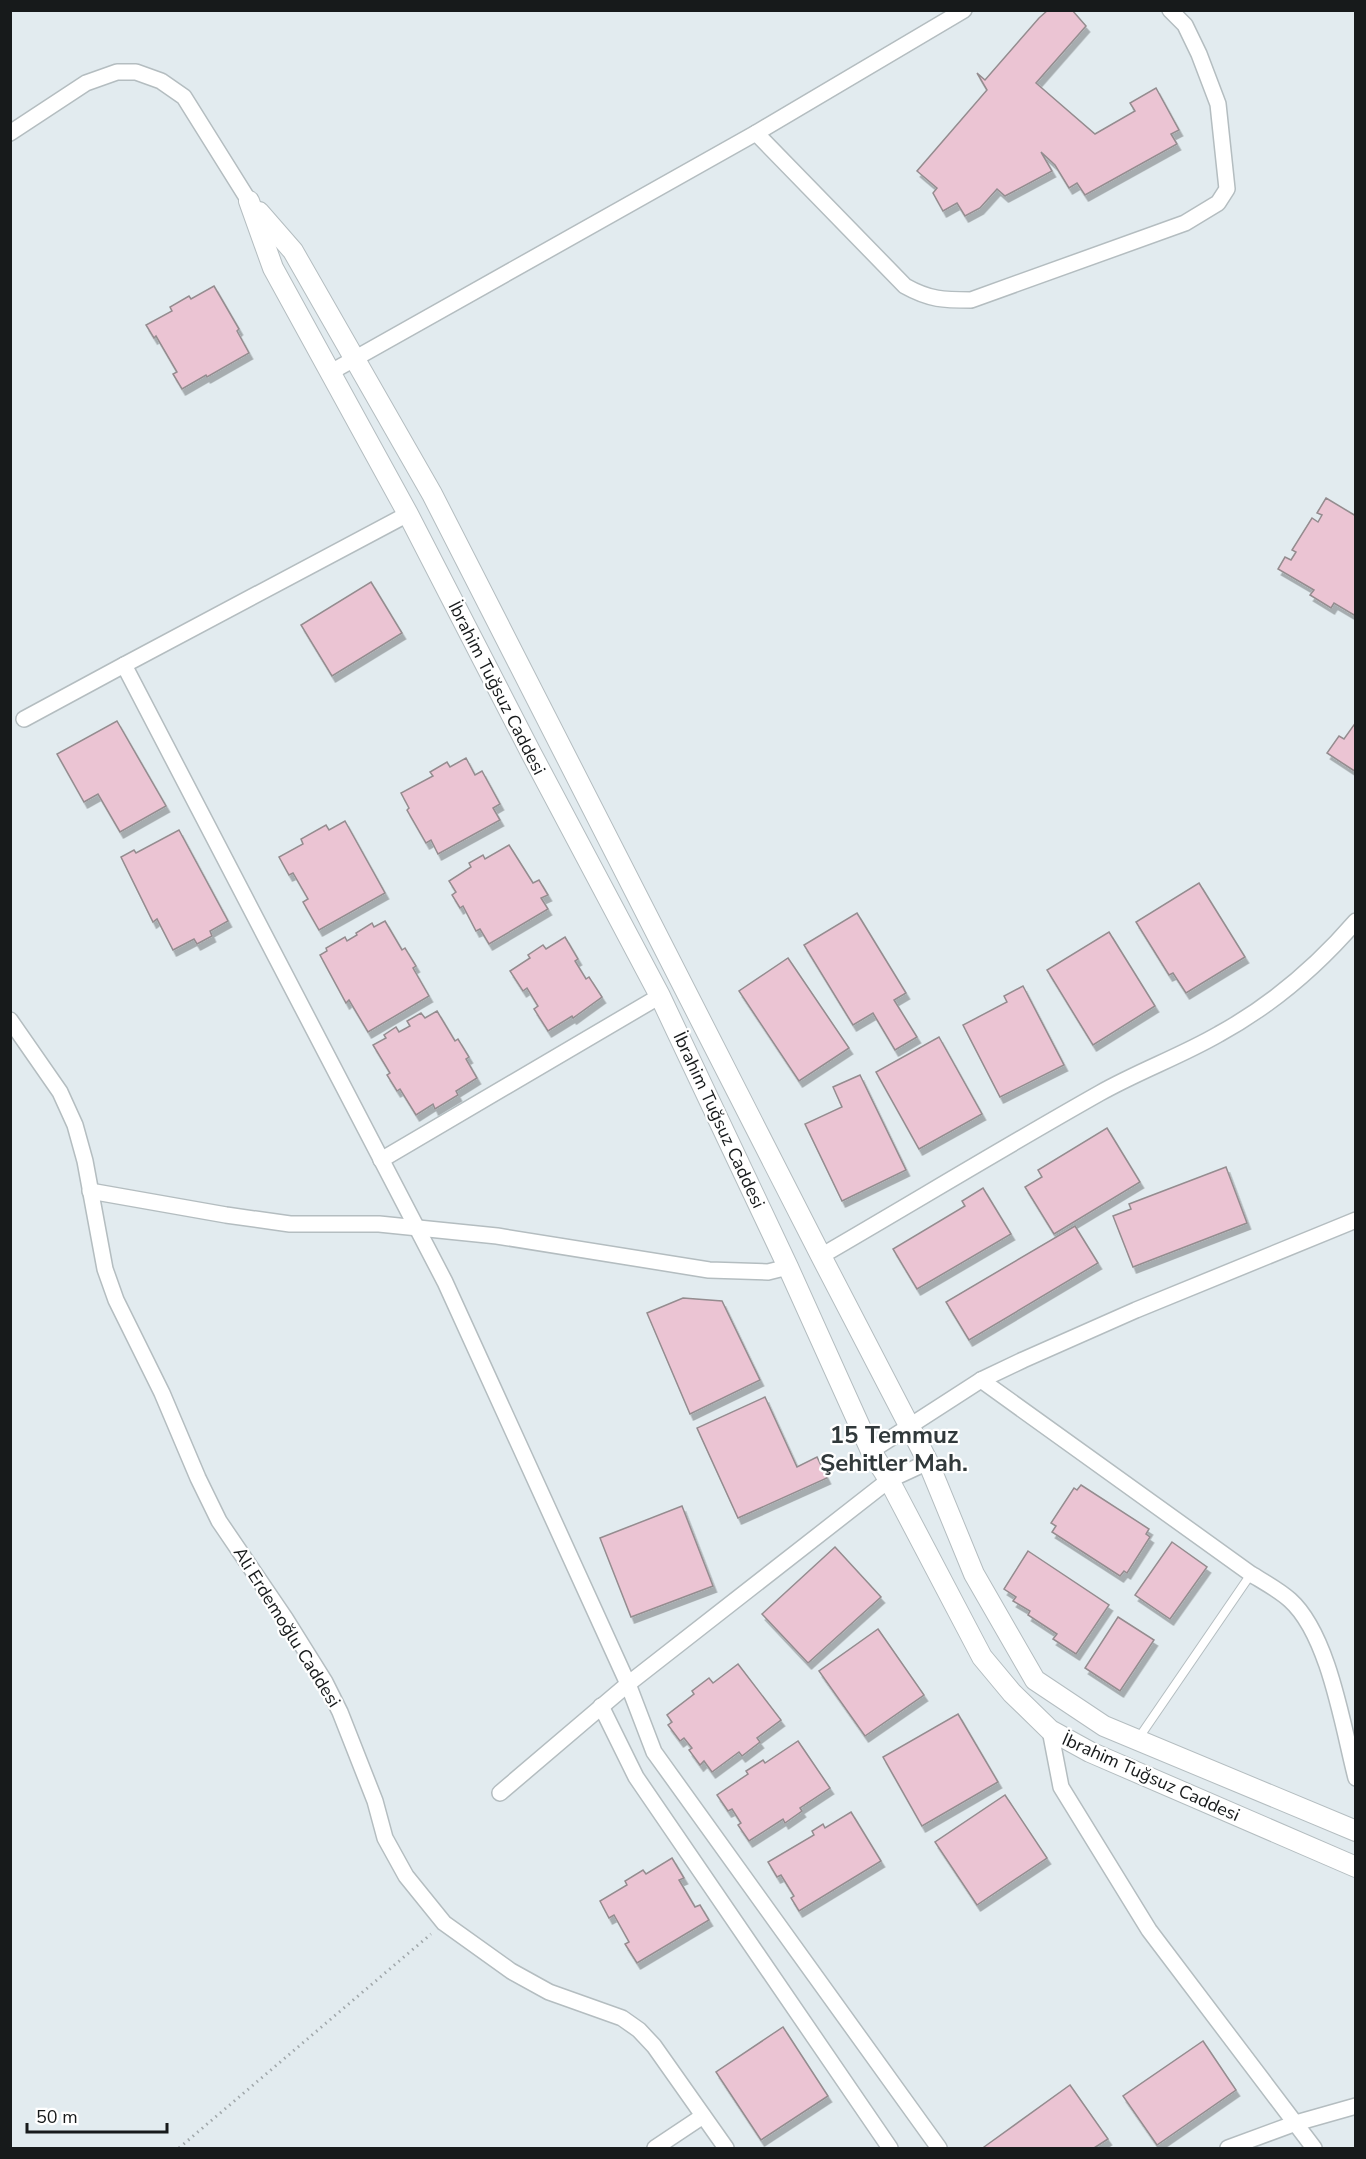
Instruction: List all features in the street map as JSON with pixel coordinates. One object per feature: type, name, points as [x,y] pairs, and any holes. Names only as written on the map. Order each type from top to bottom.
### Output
[{"type":"street","points":[[331,372],[756,133],[964,10]]},
{"type":"street","points":[[756,133],[905,286],[923,296],[971,300],[1185,223],[1218,202],[1227,189],[1218,104],[1185,25],[1170,10]]},
{"type":"street","name":"İbrahim Tuğsuz Caddesi","points":[[10,133],[86,83],[117,72],[136,72],[161,81],[184,97],[249,201],[292,251],[432,494],[908,1427],[928,1462],[974,1574],[1035,1680],[1104,1726],[1356,1831]]},
{"type":"street","name":"İbrahim Tuğsuz Caddesi","points":[[249,201],[273,268],[408,514],[660,996],[788,1267],[871,1450],[889,1480],[981,1657],[1012,1693],[1050,1730],[1090,1752],[1356,1867]]},
{"type":"street","points":[[24,719],[408,514]]},
{"type":"street","points":[[124,665],[445,1282],[628,1684],[654,1752],[939,2148]]},
{"type":"street","points":[[821,1256],[1103,1091],[1219,1035],[1256,1011],[1309,968],[1356,921]]},
{"type":"street","points":[[381,1160],[660,996]]},
{"type":"street","name":"Ali Erdemoğlu Caddesi","points":[[10,1020],[60,1092],[75,1125],[85,1161],[98,1239],[112,1290],[162,1393],[203,1489],[219,1521],[325,1682],[340,1712],[366,1779],[385,1838],[406,1876],[444,1923],[512,1971],[549,1992],[612,2015],[639,2030],[654,2046],[726,2148]]},
{"type":"street","points":[[90,1191],[290,1224],[379,1224],[416,1227],[497,1236],[709,1270],[768,1272],[788,1267]]},
{"type":"street","points":[[871,1450],[981,1380],[1136,1310],[1356,1220]]},
{"type":"street","points":[[981,1380],[1251,1574],[1291,1600],[1310,1626],[1326,1659],[1356,1778]]},
{"type":"street","points":[[500,1793],[628,1684],[889,1480],[928,1462]]},
{"type":"street","points":[[602,1706],[636,1777],[890,2148]]},
{"type":"street","points":[[1050,1730],[1061,1787],[1149,1930],[1314,2148]]},
{"type":"street","points":[[1228,2148],[1296,2123],[1356,2106]]},
{"type":"street","points":[[655,2148],[703,2116]]},
{"type":"lane","points":[[1137,1740],[1251,1574]]},
{"type":"path","points":[[179,2148],[444,1923]]},
{"type":"building","points":[[1048,10],[1072,10],[1086,26],[1036,83],[1095,134],[1135,111],[1130,103],[1156,88],[1179,130],[1171,134],[1177,144],[1085,195],[1077,183],[1069,188],[1055,165],[1041,152],[1052,171],[1005,196],[997,189],[980,208],[965,216],[957,203],[943,211],[933,193],[937,188],[917,171],[987,90],[977,73],[985,80]]},
{"type":"building","points":[[214,286],[239,329],[237,331],[249,353],[182,389],[173,374],[177,372],[156,336],[154,338],[146,325],[172,311],[170,307],[189,296],[191,299]]},
{"type":"building","points":[[1326,498],[1356,516],[1356,612],[1354,615],[1334,603],[1331,608],[1310,595],[1314,590],[1278,569],[1285,557],[1291,560],[1296,552],[1292,550],[1312,518],[1318,522],[1322,515],[1317,513]]},
{"type":"building","points":[[371,582],[402,633],[332,676],[301,625]]},
{"type":"building","points":[[117,721],[166,806],[120,832],[98,794],[84,802],[57,754]]},
{"type":"building","points":[[1356,722],[1356,772],[1327,753],[1339,736],[1344,739]]},
{"type":"building","points":[[466,758],[475,775],[482,771],[500,804],[493,808],[500,820],[438,854],[431,840],[426,843],[407,810],[409,808],[401,793],[433,776],[430,772],[447,762],[450,767]]},
{"type":"building","points":[[345,821],[385,893],[319,930],[303,902],[308,899],[293,873],[289,875],[279,857],[303,844],[301,839],[326,825],[329,830]]},
{"type":"building","points":[[179,830],[228,921],[210,931],[212,936],[197,944],[194,939],[173,950],[157,919],[153,922],[121,857],[134,850],[136,853]]},
{"type":"building","points":[[509,845],[533,883],[539,880],[548,895],[541,898],[548,909],[489,944],[480,929],[476,931],[463,906],[460,908],[452,895],[456,892],[449,881],[471,867],[469,863],[483,855],[485,859]]},
{"type":"building","points":[[1199,883],[1245,957],[1186,993],[1173,973],[1169,975],[1136,922]]},
{"type":"building","points":[[857,913],[906,993],[894,1000],[917,1037],[895,1050],[873,1013],[853,1025],[804,945]]},
{"type":"building","points":[[385,921],[402,950],[405,948],[416,966],[413,968],[429,996],[368,1032],[349,1000],[346,1003],[320,955],[327,951],[326,948],[345,937],[347,941],[372,923],[374,927]]},
{"type":"building","points":[[1109,932],[1155,1006],[1093,1045],[1047,970]]},
{"type":"building","points":[[565,937],[586,979],[589,977],[602,997],[573,1018],[572,1016],[548,1031],[534,1009],[538,1006],[527,988],[523,991],[510,971],[530,958],[528,955],[543,945],[546,949]]},
{"type":"building","points":[[788,958],[849,1048],[799,1081],[739,991]]},
{"type":"building","points":[[1023,986],[1064,1065],[1000,1097],[963,1025],[1007,1002],[1004,996]]},
{"type":"building","points":[[437,1011],[455,1041],[458,1039],[469,1057],[466,1059],[477,1078],[456,1091],[458,1095],[435,1109],[433,1104],[416,1115],[400,1089],[397,1091],[387,1075],[390,1073],[373,1045],[386,1038],[384,1035],[396,1027],[399,1032],[410,1026],[407,1021],[421,1013],[425,1018]]},
{"type":"building","points":[[939,1037],[982,1114],[919,1149],[876,1072]]},
{"type":"building","points":[[860,1075],[906,1170],[842,1201],[805,1124],[842,1107],[833,1087]]},
{"type":"building","points":[[1107,1128],[1140,1182],[1054,1234],[1025,1187],[1042,1177],[1038,1170]]},
{"type":"building","points":[[1226,1167],[1247,1223],[1133,1267],[1113,1216],[1131,1209],[1129,1204]]},
{"type":"building","points":[[983,1188],[1011,1234],[917,1289],[893,1249],[965,1206],[962,1201]]},
{"type":"building","points":[[1075,1226],[1098,1263],[969,1340],[946,1302]]},
{"type":"building","points":[[683,1298],[722,1301],[760,1380],[690,1414],[647,1313]]},
{"type":"building","points":[[765,1397],[797,1467],[817,1457],[827,1478],[738,1518],[697,1428]]},
{"type":"building","points":[[1081,1485],[1149,1529],[1146,1534],[1150,1537],[1127,1573],[1124,1571],[1120,1576],[1052,1532],[1056,1526],[1051,1523],[1074,1488],[1077,1490]]},
{"type":"building","points":[[682,1506],[713,1586],[631,1617],[600,1538]]},
{"type":"building","points":[[1172,1542],[1207,1567],[1170,1619],[1135,1595]]},
{"type":"building","points":[[835,1547],[881,1597],[808,1663],[762,1614]]},
{"type":"building","points":[[1028,1551],[1109,1605],[1076,1654],[1053,1639],[1057,1634],[1028,1615],[1030,1611],[1013,1601],[1016,1597],[1004,1589]]},
{"type":"building","points":[[1118,1617],[1154,1640],[1120,1691],[1085,1668]]},
{"type":"building","points":[[878,1629],[924,1695],[865,1736],[819,1671]]},
{"type":"building","points":[[738,1664],[781,1720],[757,1738],[760,1742],[742,1756],[739,1752],[712,1772],[704,1761],[700,1765],[689,1750],[692,1748],[684,1738],[680,1741],[668,1725],[672,1722],[667,1715],[694,1694],[692,1691],[709,1678],[713,1683]]},
{"type":"building","points":[[958,1714],[998,1782],[922,1826],[883,1757]]},
{"type":"building","points":[[798,1741],[830,1788],[800,1808],[802,1811],[785,1823],[783,1819],[749,1841],[738,1825],[741,1823],[732,1809],[728,1811],[717,1795],[748,1774],[746,1771],[763,1760],[765,1763]]},
{"type":"building","points":[[1005,1795],[1047,1858],[977,1905],[935,1842]]},
{"type":"building","points":[[851,1812],[881,1861],[799,1911],[791,1898],[794,1896],[781,1875],[777,1877],[768,1862],[814,1835],[812,1831],[823,1824],[825,1828]]},
{"type":"building","points":[[672,1858],[684,1878],[679,1880],[695,1907],[700,1905],[709,1920],[637,1963],[625,1944],[629,1942],[614,1915],[609,1918],[600,1901],[627,1885],[625,1881],[643,1870],[646,1874]]},
{"type":"building","points":[[783,2027],[828,2096],[761,2140],[716,2072]]},
{"type":"building","points":[[1203,2041],[1236,2090],[1157,2145],[1123,2096]]},
{"type":"building","points":[[1070,2085],[1108,2139],[1094,2148],[984,2147]]},
{"type":"district","name":"15 Temmuz Şehitler Mah.","points":[[894,1449]]}]
